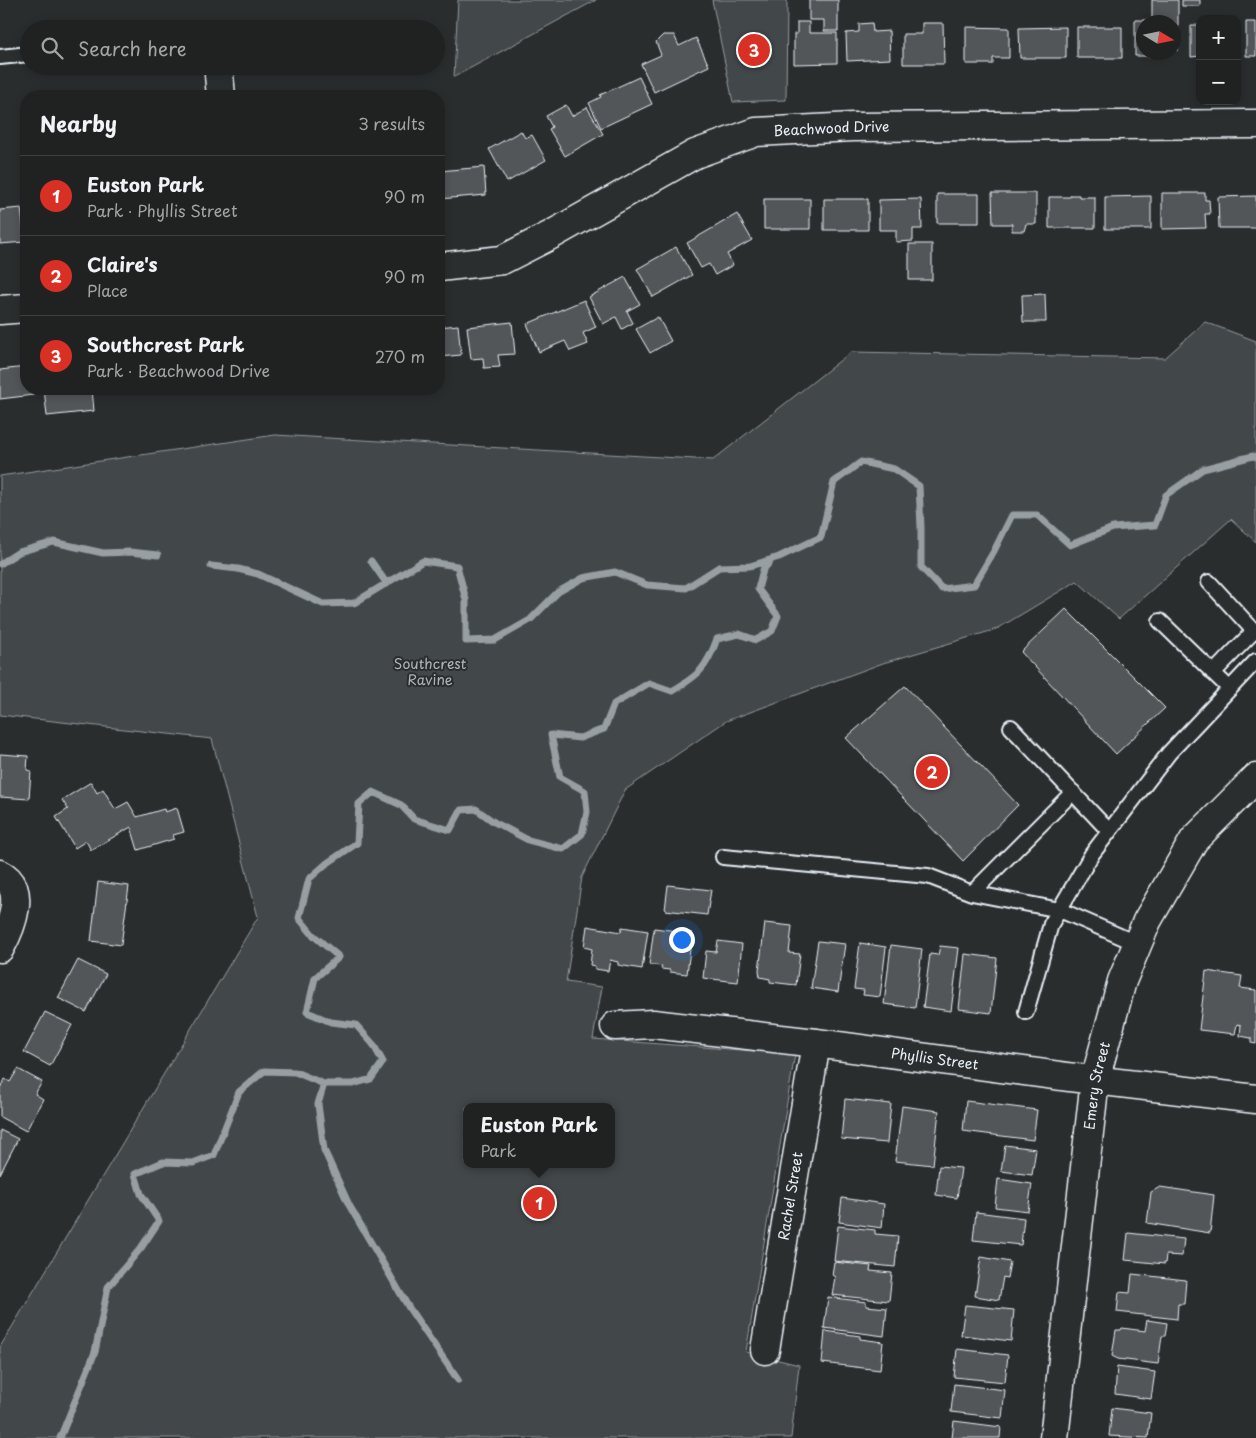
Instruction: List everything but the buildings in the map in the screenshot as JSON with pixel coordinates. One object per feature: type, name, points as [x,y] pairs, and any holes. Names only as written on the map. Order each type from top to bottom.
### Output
[{"type":"street","name":"Beachwood Drive","points":[[445,266],[502,260],[551,235],[695,154],[756,132],[853,127],[1256,124]]},
{"type":"street","points":[[0,310],[20,308]]},
{"type":"street","name":"Emery Street","points":[[1054,1438],[1095,1080],[1122,981],[1148,921],[1194,840],[1256,778]]},
{"type":"street","points":[[0,948],[11,928],[8,885]]},
{"type":"street","name":"Phyllis Street","points":[[615,1026],[653,1024],[1256,1099]]},
{"type":"street","name":"Rachel Street","points":[[765,1350],[816,1043]]},
{"type":"lane","points":[[0,57],[20,55]]},
{"type":"lane","points":[[1209,582],[1254,632],[1213,673]]},
{"type":"lane","points":[[1160,621],[1230,689]]},
{"type":"lane","points":[[1026,1012],[1051,924],[1092,854],[1169,753],[1230,689],[1253,671]]},
{"type":"lane","points":[[1012,727],[1110,831]]},
{"type":"lane","points":[[972,893],[1073,792]]},
{"type":"lane","points":[[723,857],[928,876],[972,893],[1060,910],[1138,944]]},
{"type":"green space","points":[[458,0],[596,0],[454,77]]},
{"type":"green space","points":[[712,0],[787,0],[786,100],[733,102]]},
{"type":"green space","name":"Southcrest Ravine","points":[[1205,322],[1256,341],[1256,542],[1231,519],[1119,619],[1077,581],[997,629],[883,663],[726,721],[625,790],[582,877],[566,982],[602,987],[593,1039],[795,1054],[746,1352],[799,1365],[791,1438],[0,1438],[0,1347],[258,917],[212,739],[0,715],[0,476],[275,435],[713,460],[851,352],[1165,358]]},
{"type":"waterway","points":[[211,566],[238,569],[258,574],[323,604],[354,603],[423,561],[457,566],[466,600],[466,641],[495,640],[530,620],[558,592],[583,578],[615,572],[647,585],[686,588],[719,567],[750,566],[779,557],[821,537],[834,482],[861,462],[894,469],[919,486],[921,567],[942,589],[974,585],[1012,515],[1037,515],[1070,545],[1113,528],[1155,525],[1166,495],[1203,469],[1253,456],[1256,457]]},
{"type":"waterway","points":[[0,564],[19,552],[54,542],[103,553],[130,552],[158,555]]},
{"type":"waterway","points":[[60,1438],[95,1352],[108,1287],[141,1248],[159,1221],[141,1194],[135,1174],[163,1162],[193,1163],[214,1155],[239,1092],[264,1071],[295,1072],[324,1084],[353,1084],[371,1079],[383,1062],[373,1044],[356,1025],[331,1022],[307,1012],[315,978],[339,957],[313,935],[299,918],[309,879],[326,864],[357,843],[359,804],[373,792],[401,805],[414,819],[450,830],[461,810],[476,809],[494,822],[528,840],[563,849],[582,834],[587,812],[585,791],[560,777],[551,735],[580,738],[604,729],[614,704],[649,683],[672,691],[689,680],[701,670],[709,658],[717,639],[739,634],[756,640],[772,631],[778,616],[758,589],[763,570],[772,559]]},
{"type":"waterway","points":[[371,561],[387,584]]},
{"type":"waterway","points":[[324,1084],[318,1104],[324,1150],[349,1205],[409,1308],[458,1380]]},
{"type":"place","name":"Southcrest Park","points":[[754,50]]},
{"type":"place","name":"Claire's","points":[[932,772]]},
{"type":"place","name":"Euston Park","points":[[539,1203]]}]
